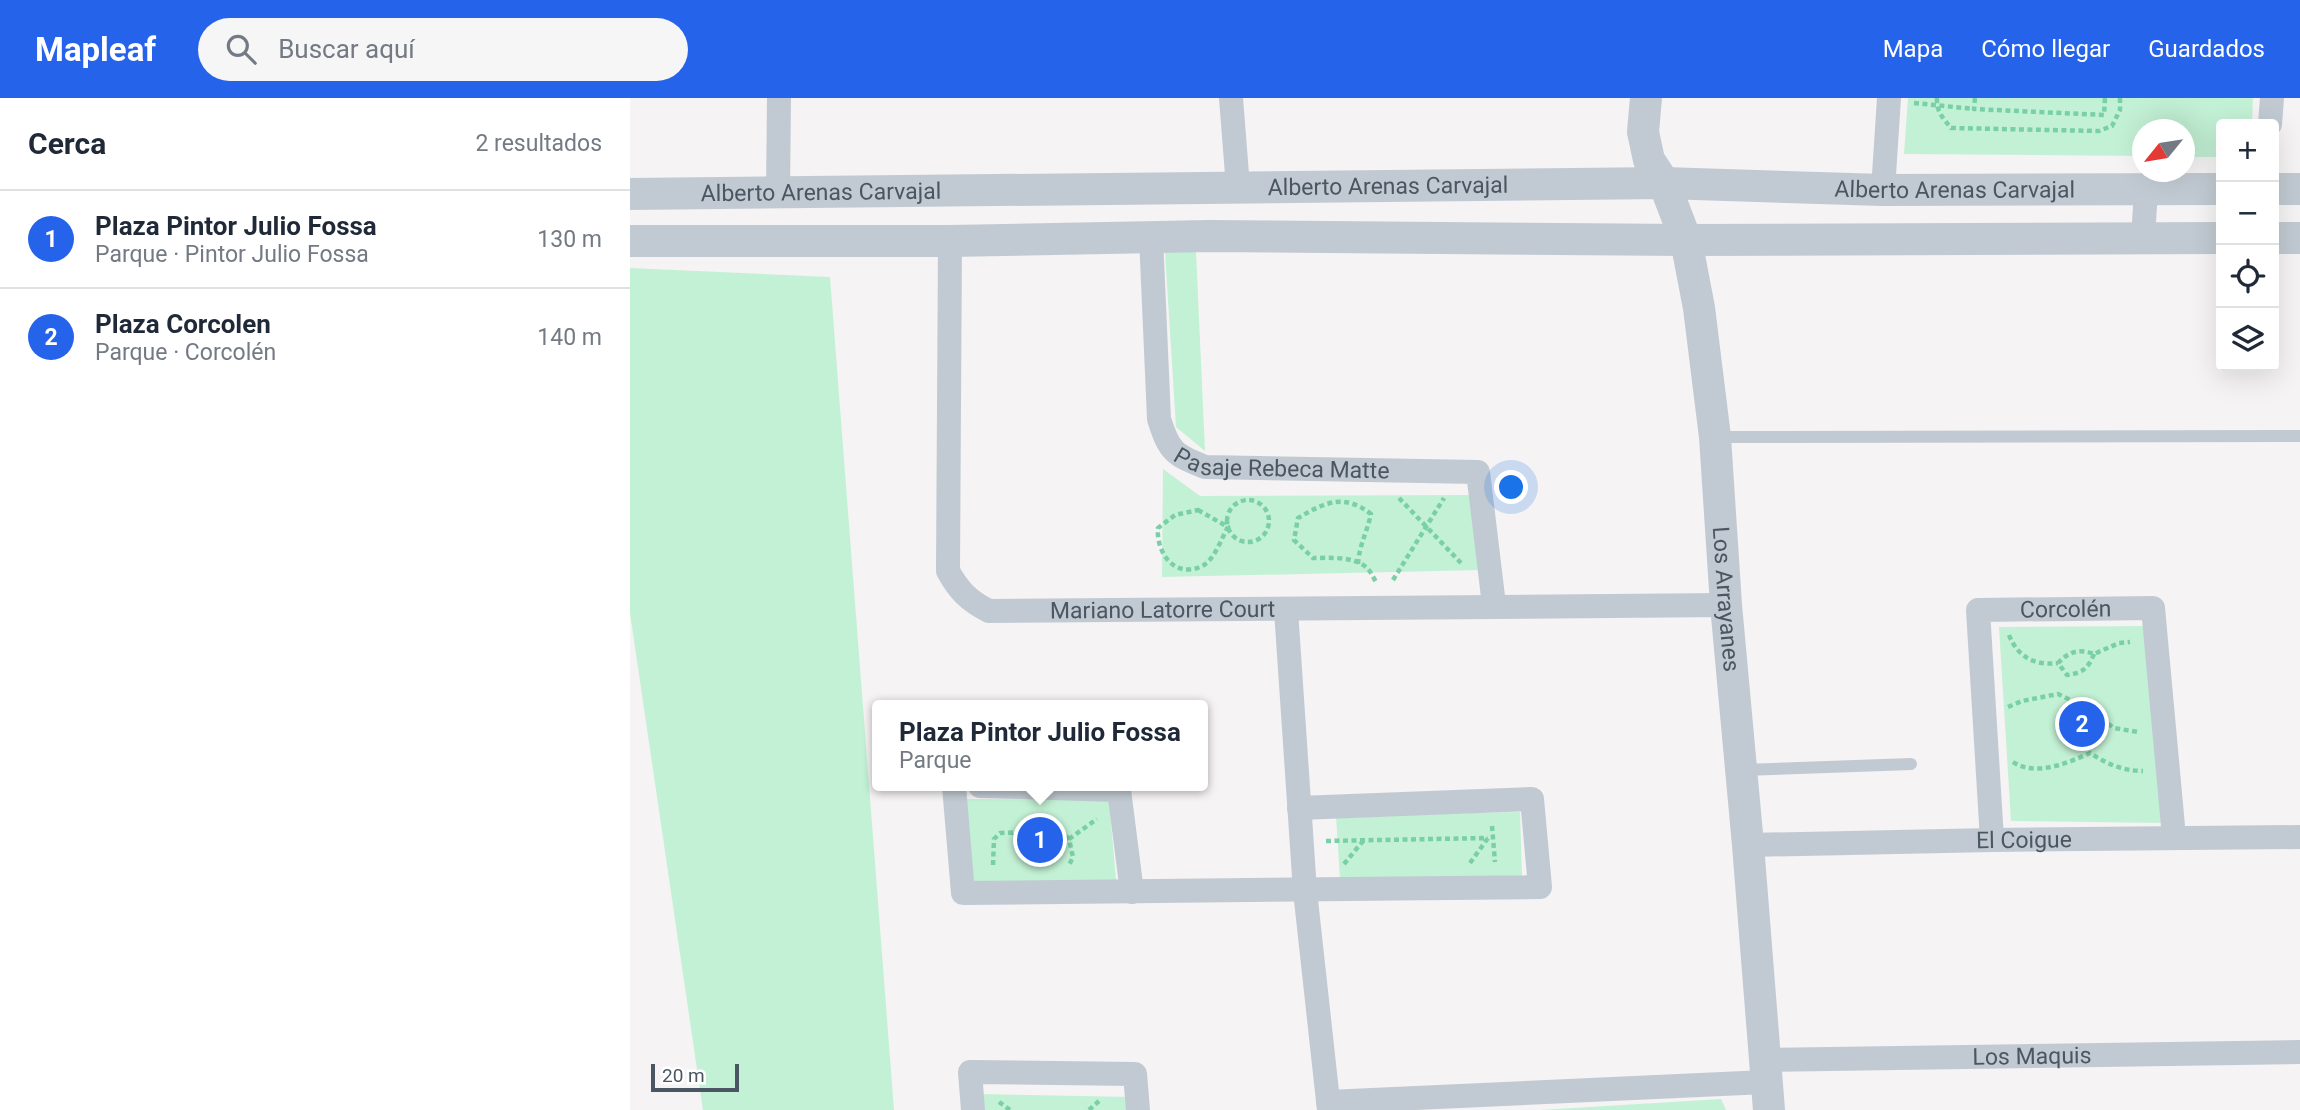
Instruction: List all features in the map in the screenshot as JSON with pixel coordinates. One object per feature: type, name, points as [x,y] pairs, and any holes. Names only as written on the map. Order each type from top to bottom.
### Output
[{"type":"street","points":[[778,192],[779,98]]},
{"type":"street","points":[[1231,98],[1238,187]]},
{"type":"street","name":"Los Arrayanes","points":[[1646,98],[1643,132],[1649,160],[1664,183],[1686,240],[1699,308],[1715,437],[1726,605],[1766,1084]]},
{"type":"street","points":[[2270,119],[2272,98]]},
{"type":"street","points":[[1883,190],[1889,100]]},
{"type":"street","name":"Alberto Arenas Carvajal","points":[[630,194],[1664,183],[1883,190],[2216,189]]},
{"type":"street","points":[[2279,189],[2300,189]]},
{"type":"street","points":[[2143,238],[2146,190]]},
{"type":"street","name":"Alberto Arenas Carvajal","points":[[630,241],[950,241],[1151,237],[1686,240],[2216,238]]},
{"type":"street","name":"Pasaje Rebeca Matte","points":[[1151,237],[1160,419],[1166,442],[1184,459],[1205,467],[1461,471]]},
{"type":"street","points":[[2279,238],[2300,238]]},
{"type":"street","name":"Mariano Latorre Court","points":[[950,241],[948,571],[957,588],[970,601],[989,611],[1286,610],[1380,601],[1726,605]]},
{"type":"street","points":[[1461,471],[1478,472],[1493,601]]},
{"type":"street","name":"Corcolén","points":[[1992,840],[1978,610],[2153,608],[2174,837]]},
{"type":"street","points":[[1286,610],[1305,891],[1328,1106]]},
{"type":"street","points":[[954,791],[963,892],[1540,887],[1532,799],[1299,808]]},
{"type":"street","points":[[1119,791],[1132,892]]},
{"type":"street","name":"El Coigue","points":[[1748,845],[2300,837]]},
{"type":"street","name":"Los Maquis","points":[[1328,1106],[1766,1084],[2300,1052]]},
{"type":"street","points":[[973,1110],[970,1073],[1135,1074],[1138,1110]]},
{"type":"lane","points":[[1715,437],[2300,436]]},
{"type":"lane","points":[[1741,770],[1911,764]]},
{"type":"path","points":[[1937,98],[1936,105],[1941,116],[1951,128],[2099,131],[2112,126],[2120,110],[2120,98]]},
{"type":"path","points":[[1975,98],[1975,108]]},
{"type":"path","points":[[1889,100],[2104,115],[2105,98]]},
{"type":"path","points":[[1372,470],[1493,601]]},
{"type":"path","points":[[1380,601],[1461,471]]},
{"type":"path","points":[[1228,527],[1198,510],[1175,515],[1158,528],[1157,540],[1167,562],[1180,569],[1201,567],[1212,557],[1228,527],[1228,513],[1232,507],[1244,500],[1258,502],[1267,513],[1266,532],[1256,540],[1242,541],[1231,533],[1228,527]]},
{"type":"path","points":[[1358,564],[1359,547],[1366,535],[1371,514],[1357,503],[1325,502],[1298,517],[1294,540],[1313,558],[1344,559],[1358,564],[1365,566],[1380,601]]},
{"type":"path","points":[[2006,610],[2010,639],[2027,658],[2041,665],[2058,663],[2069,652],[2085,650],[2094,654]]},
{"type":"path","points":[[2058,663],[2067,675],[2080,673],[2089,666],[2094,654],[2119,643],[2142,642],[2157,650]]},
{"type":"path","points":[[2163,721],[2143,733],[2114,728],[2087,708],[2058,694],[2022,701],[2000,711],[1986,737],[2022,768],[2052,767],[2090,753],[2123,769],[2140,772],[2168,769]]},
{"type":"path","points":[[1489,802],[1498,888]]},
{"type":"path","points":[[962,883],[994,865],[994,839],[1000,833],[1060,831],[1069,839],[1073,858],[1068,866],[1058,869]]},
{"type":"path","points":[[1014,833],[1049,869],[1035,867]]},
{"type":"path","points":[[1301,841],[1488,838]]},
{"type":"green space","points":[[1908,98],[2253,98],[2252,119],[2216,119],[2216,157],[2195,157],[2195,119],[2132,119],[2132,156],[1904,154]]},
{"type":"green space","points":[[1165,252],[1196,252],[1205,451],[1176,427]]},
{"type":"green space","points":[[630,268],[830,277],[894,1110],[703,1110],[630,613]]},
{"type":"green space","points":[[1163,469],[1200,496],[1471,495],[1481,570],[1162,577]]},
{"type":"green space","points":[[2154,626],[2165,823],[2011,821],[1999,627]]},
{"type":"green space","points":[[964,799],[1109,800],[1116,880],[970,888]]},
{"type":"green space","points":[[1520,812],[1522,876],[1340,879],[1336,816]]},
{"type":"green space","points":[[979,1094],[1130,1097],[1131,1110],[981,1110]]},
{"type":"green space","points":[[1721,1099],[1726,1110],[1540,1110]]},
{"type":"place","name":"Plaza Corcolen","points":[[2082,724]]},
{"type":"place","name":"Plaza Pintor Julio Fossa","points":[[1040,840]]}]
